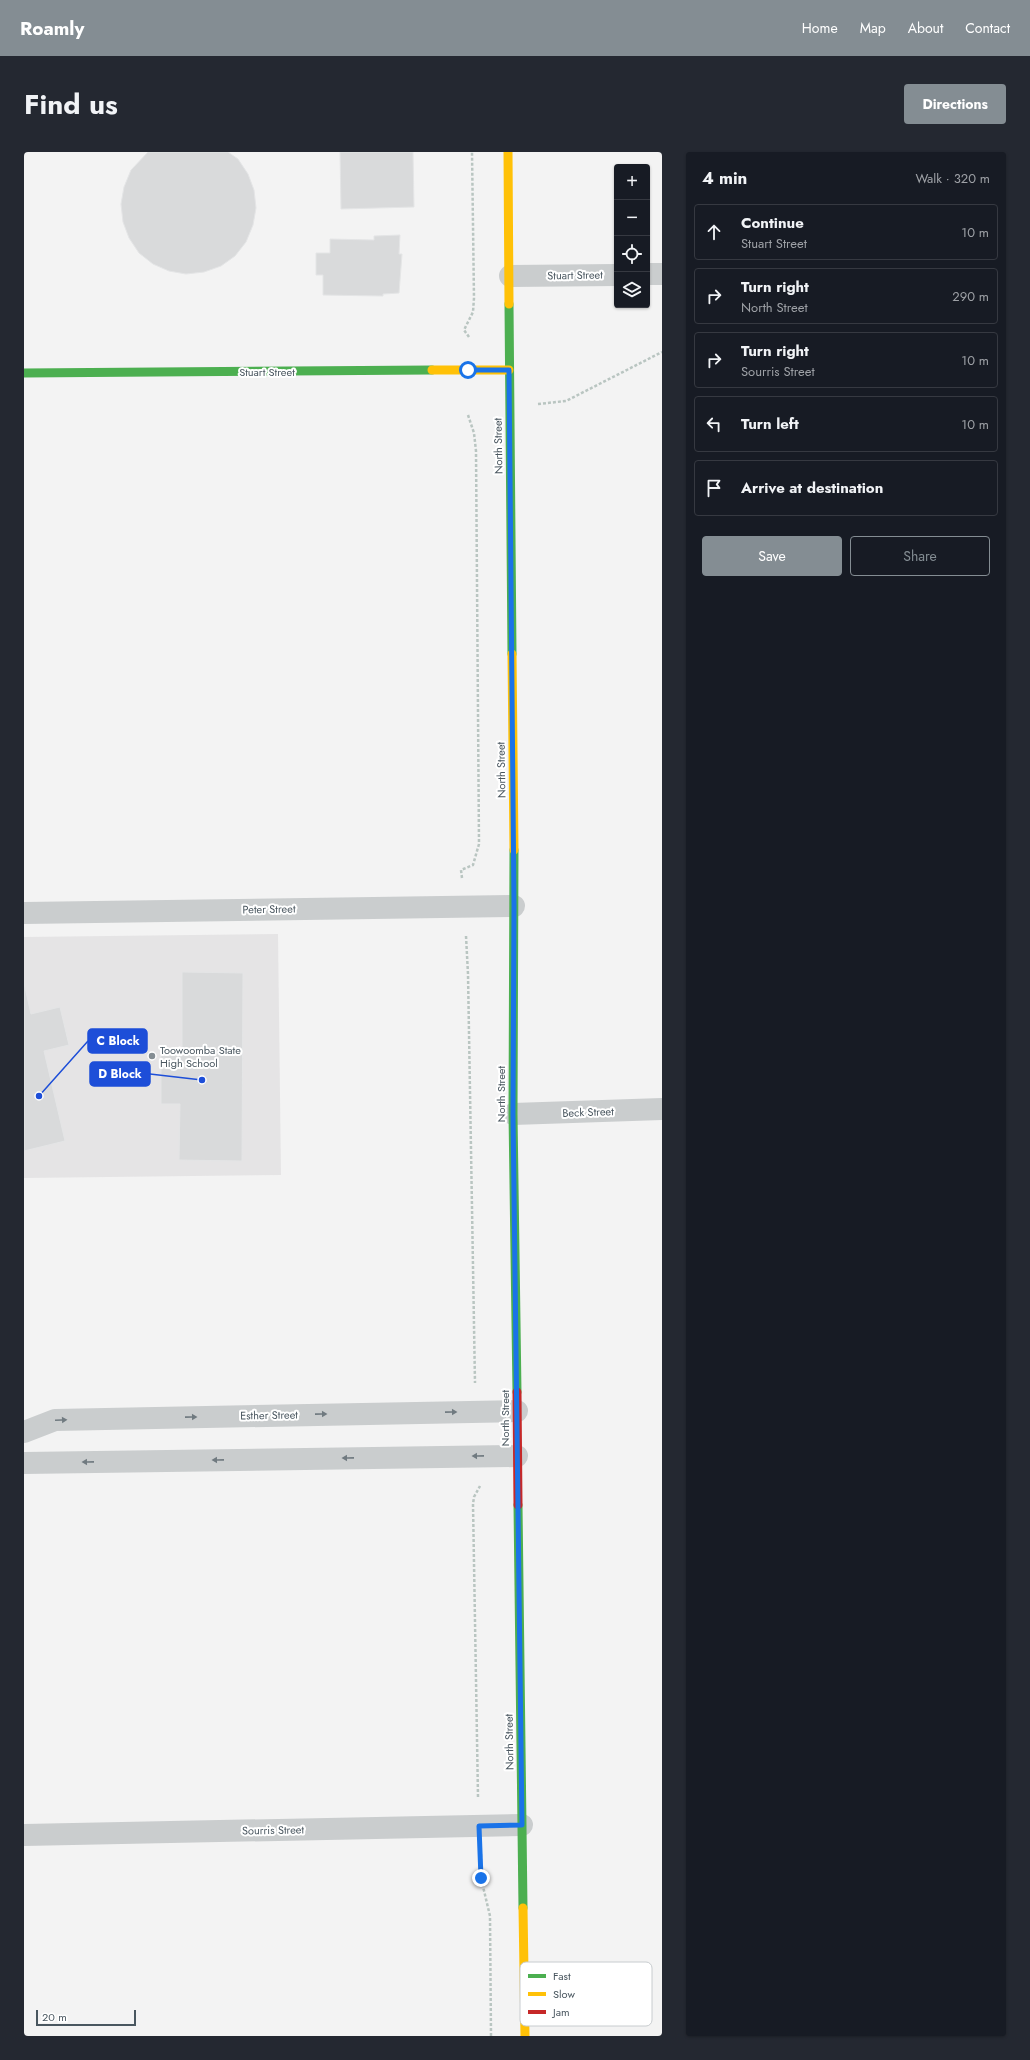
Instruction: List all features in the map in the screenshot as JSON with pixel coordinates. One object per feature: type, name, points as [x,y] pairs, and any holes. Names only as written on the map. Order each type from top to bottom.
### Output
[{"type":"street","name":"North Street","points":[[508,152],[514,906],[513,1114],[524,1962]]},
{"type":"street","points":[[650,274],[662,274]]},
{"type":"street","name":"Stuart Street","points":[[510,276],[614,275]]},
{"type":"street","name":"Stuart Street","points":[[24,373],[509,370]]},
{"type":"street","name":"Peter Street","points":[[24,913],[514,906]]},
{"type":"street","name":"Beck Street","points":[[513,1114],[662,1110]]},
{"type":"street","name":"Esther Street","points":[[24,1432],[55,1420],[517,1411]]},
{"type":"street","points":[[24,1463],[517,1456]]},
{"type":"street","name":"Sourris Street","points":[[24,1835],[522,1825]]},
{"type":"street","name":"North Street","points":[[525,2026],[525,2036]]},
{"type":"path","points":[[469,337],[464,330],[473,312],[474,298],[472,152]]},
{"type":"path","points":[[536,404],[566,401],[662,352]]},
{"type":"path","points":[[462,882],[461,870],[473,865],[479,844],[476,451],[474,433],[468,415]]},
{"type":"path","points":[[466,929],[475,1386]]},
{"type":"path","points":[[480,1485],[474,1497],[479,1826],[481,1878],[490,1916],[491,2036]]},
{"type":"shaded area","name":"Toowoomba State High School","points":[[278,934],[281,1175],[24,1178],[24,937]]},
{"type":"building","points":[[148,152],[228,152],[238,159],[248,174],[254,190],[256,208],[253,225],[246,242],[235,256],[221,266],[204,272],[186,274],[169,271],[153,264],[139,253],[129,238],[123,222],[121,204],[124,187],[131,170]]},
{"type":"building","points":[[340,152],[413,152],[414,207],[341,209]]},
{"type":"building","points":[[400,235],[399,254],[402,254],[399,293],[383,294],[383,296],[323,295],[323,275],[316,275],[316,253],[330,253],[330,239],[374,240],[374,236]]},
{"type":"building","points":[[182,972],[243,973],[242,1161],[179,1160],[180,1104],[161,1104],[161,1055],[182,1055]]},
{"type":"building","points":[[24,983],[31,1014],[60,1007],[69,1045],[44,1051],[65,1141],[24,1151]]},
{"type":"traffic: fast","points":[[509,304],[512,654]]},
{"type":"traffic: fast","points":[[24,373],[432,370]]},
{"type":"traffic: fast","points":[[514,850],[513,1114],[517,1392]]},
{"type":"traffic: fast","points":[[518,1505],[523,1908]]},
{"type":"traffic: slow","points":[[508,152],[509,304]]},
{"type":"traffic: slow","points":[[432,370],[509,370]]},
{"type":"traffic: slow","points":[[512,654],[514,850]]},
{"type":"traffic: slow","points":[[523,1908],[524,1962]]},
{"type":"traffic: slow","points":[[525,2026],[525,2036]]},
{"type":"traffic: jam","points":[[517,1392],[518,1505]]},
{"type":"place","name":"Toowoomba State High School","points":[[152,1056]]},
{"type":"place","name":"D Block","points":[[202,1080]]},
{"type":"place","name":"C Block","points":[[39,1096]]},
{"type":"route","points":[[468,370],[509,370],[514,906],[513,1114],[522,1825],[479,1826],[481,1878]]}]
